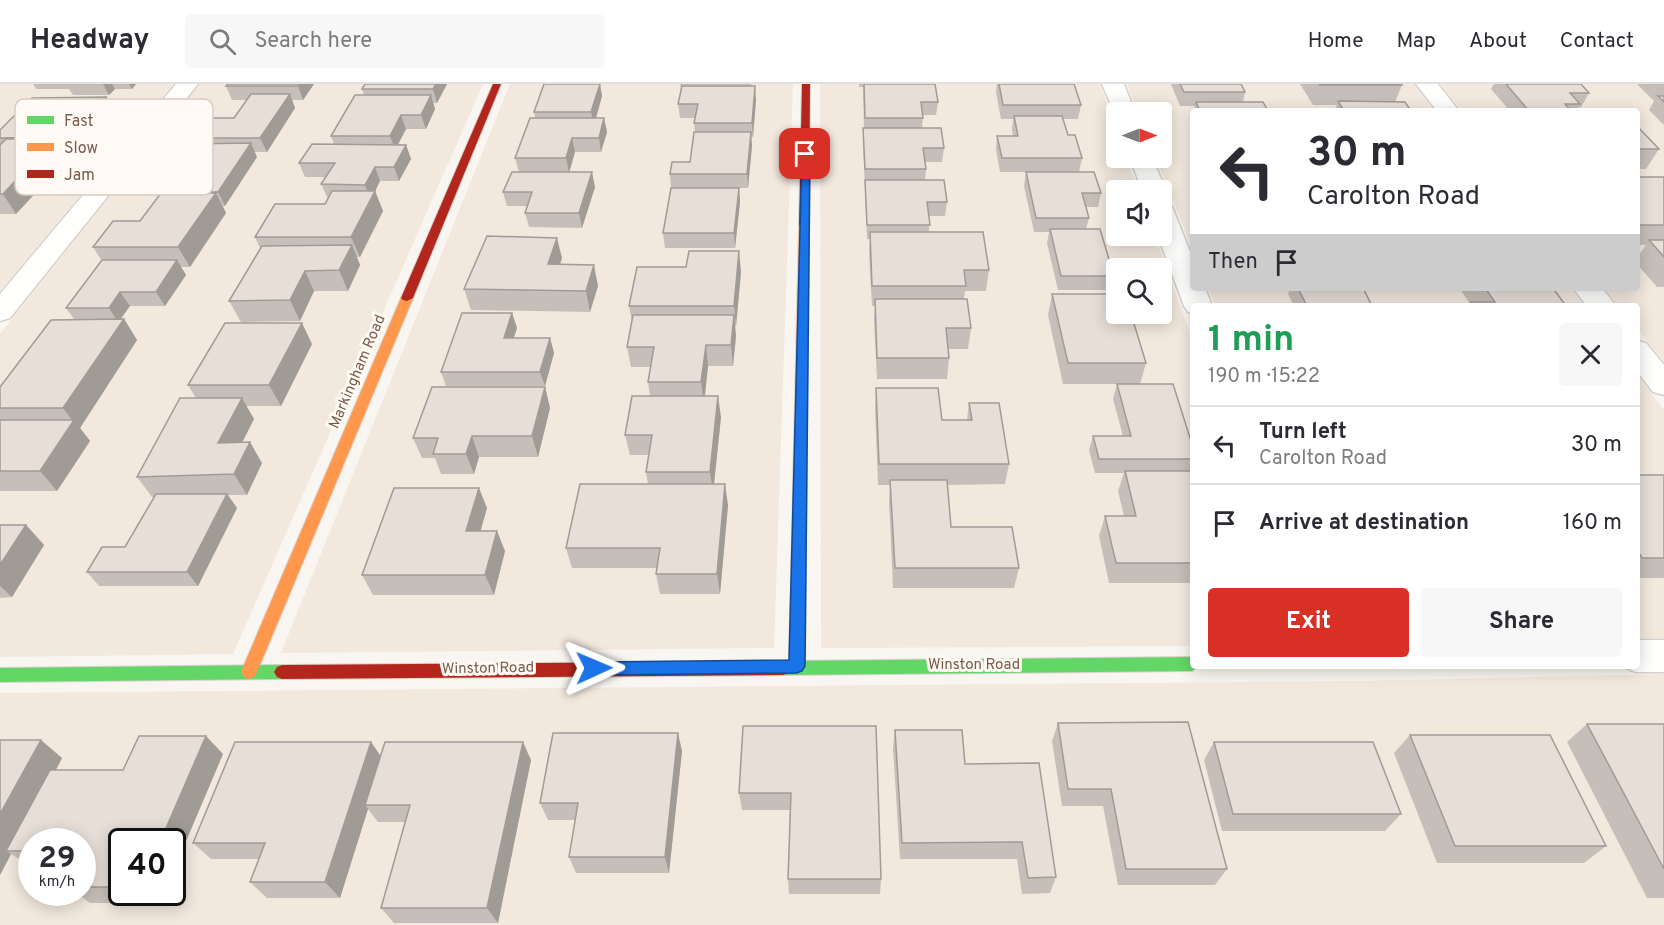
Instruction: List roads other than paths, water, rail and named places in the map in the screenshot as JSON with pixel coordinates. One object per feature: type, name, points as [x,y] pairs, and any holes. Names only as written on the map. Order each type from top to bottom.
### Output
[{"type":"street","points":[[175,99],[187,84]]},
{"type":"street","name":"Markingham Road","points":[[249,672],[497,84]]},
{"type":"street","points":[[797,666],[806,84]]},
{"type":"street","points":[[1113,84],[1120,102]]},
{"type":"street","points":[[1427,84],[1446,108]]},
{"type":"street","points":[[0,312],[96,195]]},
{"type":"street","points":[[1172,238],[1190,285]]},
{"type":"street","points":[[1590,291],[1600,303]]},
{"type":"street","points":[[1640,355],[1664,385]]},
{"type":"street","points":[[1640,656],[1664,656]]},
{"type":"street","name":"Winston Road","points":[[0,675],[1190,664]]}]
